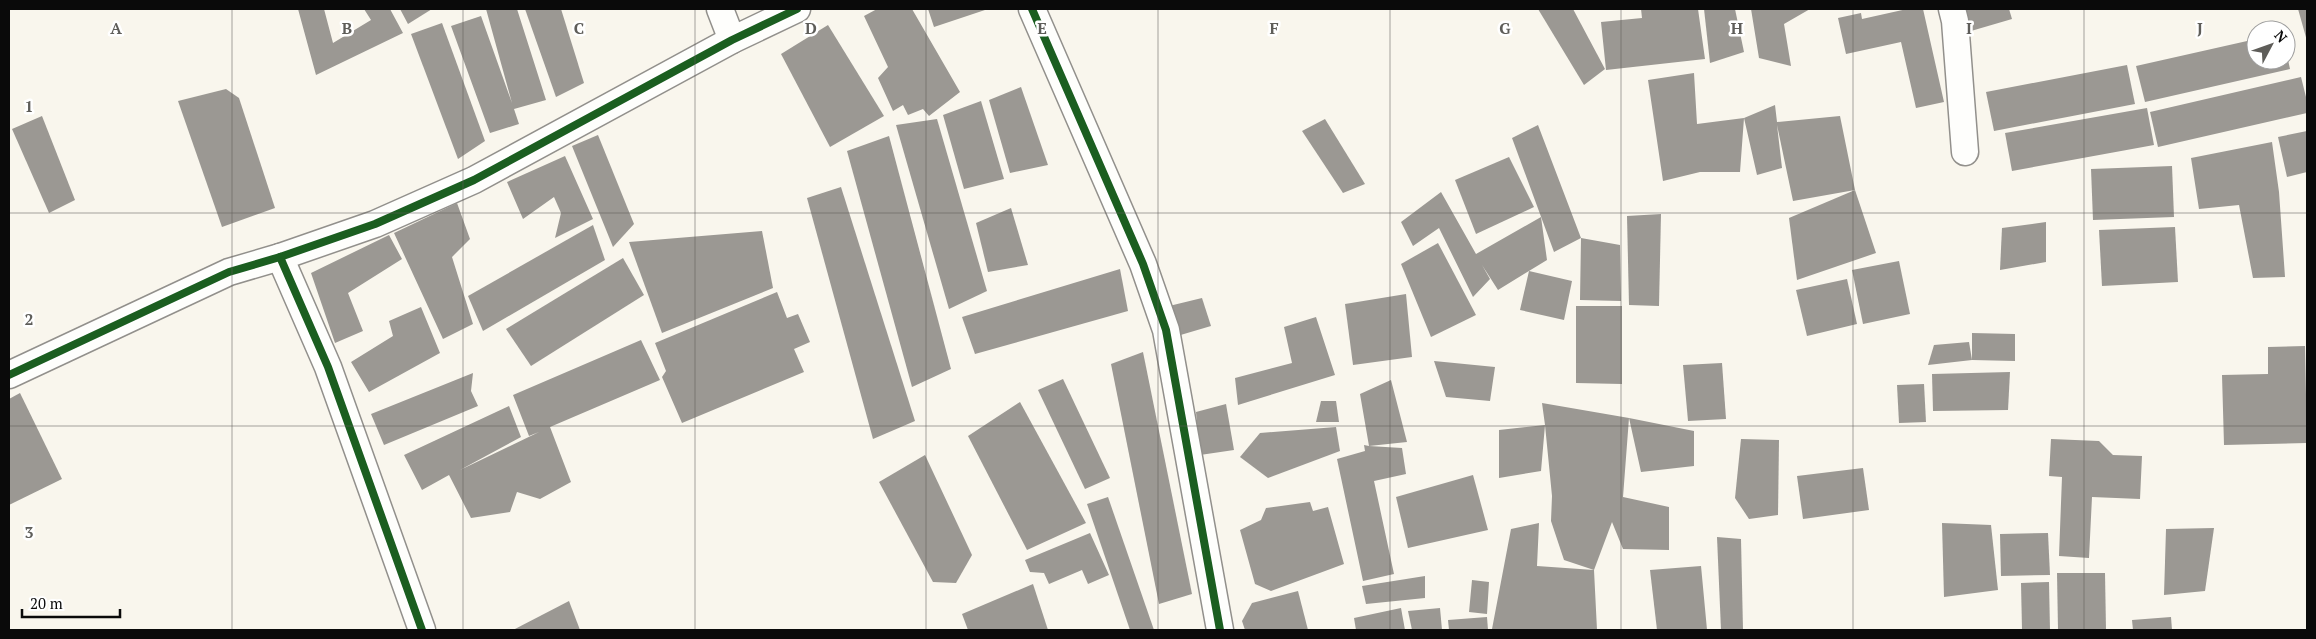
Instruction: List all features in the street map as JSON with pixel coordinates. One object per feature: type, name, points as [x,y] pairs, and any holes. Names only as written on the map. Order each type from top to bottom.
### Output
[{"type":"street","points":[[720,9],[732,40]]},
{"type":"street","points":[[9,375],[229,272],[280,257],[375,224],[474,180],[732,40],[797,9]]},
{"type":"street","points":[[1032,9],[1143,264],[1166,330],[1220,630]]},
{"type":"street","points":[[1952,9],[1956,21],[1965,152]]},
{"type":"street","points":[[280,257],[328,367],[422,630]]},
{"type":"building","points":[[298,9],[324,9],[333,43],[371,20],[364,9],[390,9],[403,33],[316,75]]},
{"type":"building","points":[[400,9],[432,9],[408,24]]},
{"type":"building","points":[[486,9],[517,9],[546,100],[514,109],[519,124],[490,133],[451,26],[481,16],[512,103]]},
{"type":"building","points":[[525,9],[561,9],[584,83],[556,97]]},
{"type":"building","points":[[877,9],[912,9],[960,92],[929,116],[923,109],[908,115],[903,105],[893,111],[878,78],[888,67],[864,16]]},
{"type":"building","points":[[928,9],[988,9],[934,27]]},
{"type":"building","points":[[1538,9],[1573,9],[1605,69],[1584,85]]},
{"type":"building","points":[[1641,9],[1698,9],[1705,59],[1606,70],[1601,22],[1642,18]]},
{"type":"building","points":[[1704,9],[1735,9],[1744,52],[1710,63]]},
{"type":"building","points":[[1751,9],[1810,9],[1784,24],[1791,66],[1759,58]]},
{"type":"building","points":[[1907,9],[1923,9],[1944,102],[1916,108],[1901,42],[1846,54],[1838,18],[1861,13],[1862,19]]},
{"type":"building","points":[[1964,9],[2009,9],[2012,19],[1971,31]]},
{"type":"building","points":[[2298,9],[2307,9],[2307,41]]},
{"type":"building","points":[[442,23],[485,141],[458,159],[411,34]]},
{"type":"building","points":[[828,25],[884,116],[830,147],[781,54]]},
{"type":"building","points":[[2246,41],[2246,70],[2286,70],[2145,102],[2136,66]]},
{"type":"building","points":[[2127,65],[2135,104],[1994,131],[1986,92]]},
{"type":"building","points":[[1694,73],[1697,124],[1744,118],[1740,172],[1700,172],[1663,181],[1648,80]]},
{"type":"building","points":[[2301,77],[2307,101],[2307,113],[2158,147],[2150,112]]},
{"type":"building","points":[[1021,87],[1048,165],[1010,173],[989,100]]},
{"type":"building","points":[[226,89],[239,98],[275,208],[222,227],[178,101]]},
{"type":"building","points":[[981,101],[1004,179],[964,189],[943,115]]},
{"type":"building","points":[[1775,105],[1777,122],[1840,116],[1855,190],[1793,201],[1777,125],[1782,168],[1757,175],[1744,118]]},
{"type":"building","points":[[2147,108],[2154,145],[2012,171],[2005,133]]},
{"type":"building","points":[[42,116],[75,200],[49,213],[12,129]]},
{"type":"building","points":[[937,119],[987,291],[949,309],[896,125]]},
{"type":"building","points":[[1325,119],[1365,184],[1343,193],[1302,131]]},
{"type":"building","points":[[1538,125],[1581,238],[1554,252],[1512,138]]},
{"type":"building","points":[[2307,131],[2307,172],[2287,177],[2278,137]]},
{"type":"building","points":[[598,135],[634,224],[613,247],[572,146]]},
{"type":"building","points":[[889,136],[951,369],[912,387],[847,151]]},
{"type":"building","points":[[2272,142],[2279,192],[2285,277],[2253,278],[2239,205],[2199,209],[2191,158]]},
{"type":"building","points":[[565,156],[593,219],[555,238],[561,213],[554,197],[523,219],[507,182]]},
{"type":"building","points":[[1509,157],[1534,207],[1476,234],[1455,180]]},
{"type":"building","points":[[2172,166],[2174,217],[2093,220],[2091,169]]},
{"type":"building","points":[[841,187],[915,421],[873,439],[807,198]]},
{"type":"building","points":[[1855,190],[1876,253],[1797,280],[1789,218]]},
{"type":"building","points":[[1441,192],[1476,254],[1541,217],[1547,260],[1498,290],[1482,265],[1490,279],[1473,297],[1439,228],[1413,246],[1401,222]]},
{"type":"building","points":[[457,203],[470,239],[452,257],[473,324],[443,339],[394,233]]},
{"type":"building","points":[[1011,208],[1028,265],[988,272],[976,223]]},
{"type":"building","points":[[1661,214],[1659,306],[1629,305],[1627,216]]},
{"type":"building","points":[[2046,222],[2046,262],[2000,270],[2002,228]]},
{"type":"building","points":[[593,225],[605,260],[483,331],[468,296]]},
{"type":"building","points":[[2175,227],[2178,282],[2102,286],[2099,230]]},
{"type":"building","points":[[762,231],[773,288],[662,333],[629,242]]},
{"type":"building","points":[[389,235],[402,259],[348,293],[363,331],[335,343],[311,273]]},
{"type":"building","points":[[1581,238],[1620,245],[1621,301],[1580,300]]},
{"type":"building","points":[[1438,243],[1476,315],[1431,337],[1401,264]]},
{"type":"building","points":[[623,258],[644,295],[531,366],[506,329]]},
{"type":"building","points":[[1899,261],[1910,314],[1863,324],[1852,270]]},
{"type":"building","points":[[1120,269],[1128,311],[975,354],[962,317]]},
{"type":"building","points":[[1529,271],[1572,281],[1564,320],[1520,310]]},
{"type":"building","points":[[1847,279],[1857,324],[1807,336],[1796,290]]},
{"type":"building","points":[[777,292],[787,318],[798,314],[810,342],[794,349],[804,372],[682,423],[662,377],[666,371],[655,343]]},
{"type":"building","points":[[1406,294],[1412,357],[1353,365],[1345,304]]},
{"type":"building","points":[[1202,298],[1211,326],[1167,339],[1165,307]]},
{"type":"building","points":[[1576,306],[1622,306],[1622,384],[1576,383]]},
{"type":"building","points":[[421,307],[440,353],[369,392],[351,362],[393,336],[389,321]]},
{"type":"building","points":[[1316,317],[1335,375],[1238,405],[1235,378],[1292,363],[1284,327]]},
{"type":"building","points":[[1972,333],[2015,334],[2015,361],[1972,360]]},
{"type":"building","points":[[641,340],[660,380],[550,427],[571,482],[540,499],[517,492],[510,512],[471,518],[449,475],[422,490],[404,455],[509,406],[521,437],[460,470],[539,432],[529,436],[513,395]]},
{"type":"building","points":[[1969,342],[1972,360],[1928,365],[1934,345]]},
{"type":"building","points":[[2305,346],[2307,443],[2224,445],[2222,375],[2268,374],[2268,347]]},
{"type":"building","points":[[1143,352],[1192,594],[1159,604],[1111,364]]},
{"type":"building","points":[[1434,361],[1495,367],[1490,401],[1446,397]]},
{"type":"building","points":[[1722,363],[1726,419],[1688,421],[1683,365]]},
{"type":"building","points":[[2010,372],[2008,410],[1933,411],[1932,374]]},
{"type":"building","points":[[473,373],[471,391],[478,406],[384,445],[371,414]]},
{"type":"building","points":[[1063,379],[1110,478],[1085,489],[1038,390]]},
{"type":"building","points":[[1391,380],[1407,442],[1369,446],[1360,394]]},
{"type":"building","points":[[1924,384],[1926,422],[1899,423],[1897,385]]},
{"type":"building","points":[[20,393],[62,479],[9,505],[9,399]]},
{"type":"building","points":[[1321,401],[1336,401],[1339,422],[1316,422]]},
{"type":"building","points":[[1020,402],[1086,523],[1027,550],[968,436]]},
{"type":"building","points":[[1542,403],[1629,418],[1623,497],[1669,507],[1669,550],[1623,549],[1612,522],[1594,570],[1564,560],[1551,521],[1552,496]]},
{"type":"building","points":[[1226,404],[1234,450],[1200,455],[1196,412]]},
{"type":"building","points":[[1629,418],[1694,431],[1694,466],[1641,472]]},
{"type":"building","points":[[1545,425],[1541,471],[1499,478],[1499,430]]},
{"type":"building","points":[[1336,427],[1340,451],[1268,478],[1240,457],[1260,433]]},
{"type":"building","points":[[1741,439],[1779,440],[1778,515],[1749,519],[1735,498]]},
{"type":"building","points":[[2051,439],[2099,441],[2113,455],[2142,456],[2140,499],[2092,497],[2089,558],[2059,556],[2062,477],[2049,476]]},
{"type":"building","points":[[1364,445],[1402,448],[1406,474],[1374,481],[1394,574],[1363,581],[1337,459],[1365,451]]},
{"type":"building","points":[[925,455],[972,555],[956,583],[933,582],[879,482]]},
{"type":"building","points":[[1863,468],[1869,510],[1803,519],[1797,476]]},
{"type":"building","points":[[1473,475],[1488,530],[1408,548],[1396,497]]},
{"type":"building","points":[[1108,497],[1154,630],[1130,630],[1087,504]]},
{"type":"building","points":[[1310,502],[1313,511],[1328,507],[1344,564],[1271,591],[1255,584],[1240,530],[1261,520],[1266,508]]},
{"type":"building","points":[[1539,523],[1537,566],[1594,570],[1597,630],[1492,629],[1511,529]]},
{"type":"building","points":[[1942,523],[1991,525],[1998,590],[1944,597]]},
{"type":"building","points":[[2214,528],[2205,591],[2164,595],[2166,529]]},
{"type":"building","points":[[1090,533],[1109,575],[1088,584],[1082,570],[1049,584],[1044,573],[1030,572],[1025,560]]},
{"type":"building","points":[[2048,533],[2050,575],[2001,576],[2000,534]]},
{"type":"building","points":[[1717,537],[1741,539],[1743,630],[1721,630]]},
{"type":"building","points":[[1701,566],[1707,630],[1657,630],[1650,570]]},
{"type":"building","points":[[2057,573],[2105,573],[2106,630],[2058,630]]},
{"type":"building","points":[[1425,576],[1425,598],[1366,604],[1362,586]]},
{"type":"building","points":[[1472,580],[1489,582],[1487,614],[1469,612]]},
{"type":"building","points":[[2049,582],[2050,630],[2022,630],[2021,583]]},
{"type":"building","points":[[1033,584],[1048,630],[968,630],[962,614]]},
{"type":"building","points":[[1298,591],[1308,630],[1245,630],[1242,621],[1252,603]]},
{"type":"building","points":[[569,601],[580,630],[513,630]]},
{"type":"building","points":[[1401,608],[1405,630],[1356,630],[1354,618]]},
{"type":"building","points":[[1440,608],[1442,630],[1412,630],[1408,611]]},
{"type":"building","points":[[1487,617],[1488,630],[1449,630],[1448,620]]},
{"type":"building","points":[[2171,617],[2172,630],[2133,630],[2132,620]]},
{"type":"cycle path","points":[[9,375],[229,272],[280,257],[375,224],[474,180],[732,40],[797,9]]},
{"type":"cycle path","points":[[1032,9],[1143,264],[1166,330],[1220,630]]},
{"type":"cycle path","points":[[280,257],[328,367],[422,630]]}]
